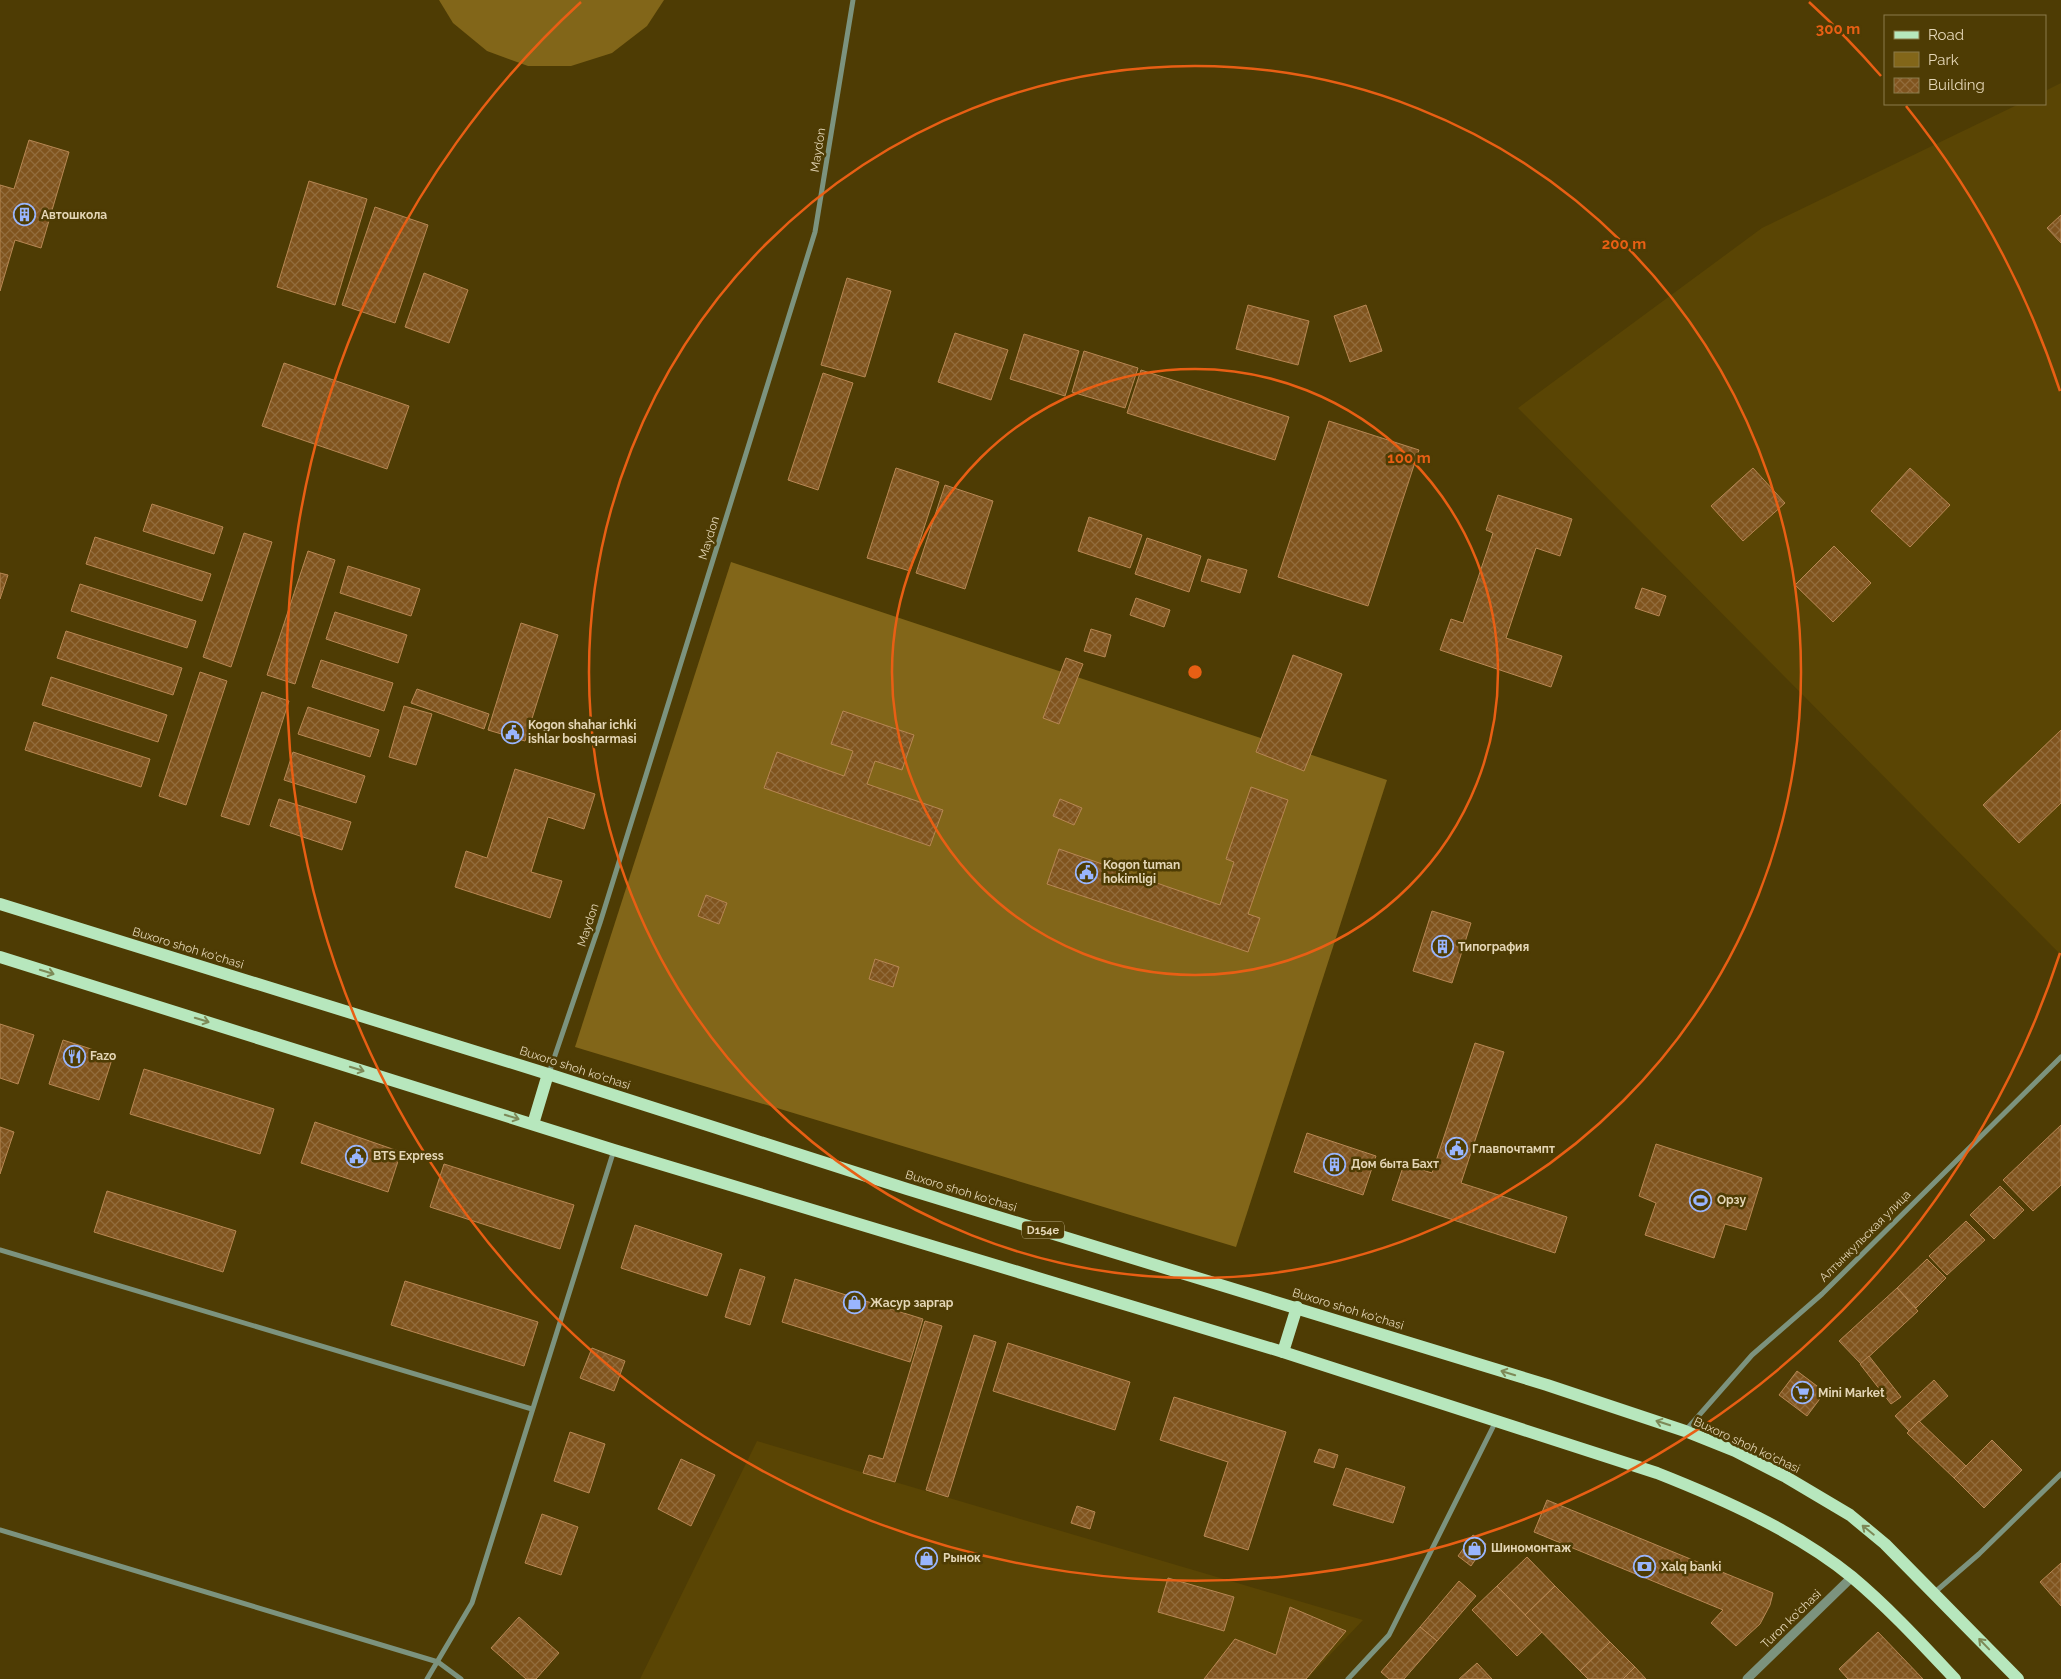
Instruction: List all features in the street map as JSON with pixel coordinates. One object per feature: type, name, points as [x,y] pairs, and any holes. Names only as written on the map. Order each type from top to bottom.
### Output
[{"type":"main road","name":"Buxoro shoh ko'chasi","points":[[0,904],[548,1074],[907,1189],[1298,1307],[1547,1385],[1685,1431],[1735,1452],[1786,1477],[1842,1510],[1885,1544],[2018,1679]]},
{"type":"main road","points":[[0,957],[614,1150],[1283,1352],[1657,1473],[1692,1487],[1762,1520],[1852,1577],[1918,1640],[1955,1679]]},
{"type":"main road","points":[[533,1124],[548,1074]]},
{"type":"main road","points":[[1283,1352],[1298,1307]]},
{"type":"street","name":"Maydon","points":[[548,1074],[603,914],[815,232],[853,0]]},
{"type":"street","name":"Алтынкульская улица","points":[[1685,1431],[1752,1355],[1822,1294],[2061,1057]]},
{"type":"street","points":[[427,1679],[472,1603],[614,1150]]},
{"type":"street","points":[[0,1250],[532,1409]]},
{"type":"street","points":[[1348,1679],[1389,1635],[1496,1421]]},
{"type":"street","points":[[1934,1592],[1979,1554],[2061,1474]]},
{"type":"street","points":[[0,1530],[438,1662],[461,1679]]},
{"type":"street","name":"Turon ko'chasi","points":[[1747,1679],[1852,1577]]},
{"type":"shaded area","points":[[2061,83],[2061,955],[1518,408],[1762,228],[2017,105],[2046,105],[2046,90]]},
{"type":"shaded area","name":"Рынок","points":[[757,1441],[1363,1620],[1307,1679],[640,1679]]},
{"type":"green space","points":[[439,0],[664,0],[647,26],[612,53],[571,66],[528,66],[487,51],[453,23]]},
{"type":"green space","points":[[731,562],[1387,780],[1236,1247],[575,1047]]},
{"type":"building","name":"Автошкола","points":[[29,140],[69,152],[41,248],[15,240],[0,291],[0,185],[14,189]]},
{"type":"building","points":[[309,181],[367,199],[335,305],[277,287]]},
{"type":"building","points":[[375,207],[428,225],[395,323],[342,305]]},
{"type":"building","points":[[2061,215],[2061,243],[2047,228]]},
{"type":"building","points":[[424,273],[468,290],[449,343],[405,327]]},
{"type":"building","points":[[847,278],[891,291],[865,377],[821,365]]},
{"type":"building","points":[[1248,305],[1309,321],[1298,365],[1236,349]]},
{"type":"building","points":[[1366,305],[1382,351],[1350,362],[1334,316]]},
{"type":"building","points":[[955,333],[1008,350],[991,400],[938,382]]},
{"type":"building","points":[[1024,334],[1079,351],[1065,396],[1010,379]]},
{"type":"building","points":[[1084,351],[1138,368],[1125,408],[1072,392]]},
{"type":"building","points":[[284,363],[409,406],[387,469],[262,426]]},
{"type":"building","points":[[1141,370],[1289,417],[1275,460],[1127,413]]},
{"type":"building","points":[[823,373],[853,383],[818,490],[788,480]]},
{"type":"building","points":[[1329,421],[1419,450],[1368,606],[1278,577]]},
{"type":"building","points":[[896,468],[939,482],[910,571],[867,558]]},
{"type":"building","points":[[1753,468],[1785,503],[1743,541],[1711,506]]},
{"type":"building","points":[[1910,468],[1950,505],[1910,547],[1871,511]]},
{"type":"building","points":[[945,485],[993,501],[965,589],[916,573]]},
{"type":"building","points":[[1498,495],[1572,519],[1560,556],[1536,548],[1506,638],[1562,656],[1551,687],[1440,650],[1451,619],[1463,623],[1493,533],[1486,530]]},
{"type":"building","points":[[152,504],[223,527],[214,554],[143,531]]},
{"type":"building","points":[[1089,517],[1142,535],[1130,568],[1078,551]]},
{"type":"building","points":[[244,533],[272,542],[231,667],[203,657]]},
{"type":"building","points":[[95,537],[211,574],[202,601],[86,564]]},
{"type":"building","points":[[1147,538],[1201,556],[1189,592],[1135,574]]},
{"type":"building","points":[[1834,546],[1871,583],[1833,622],[1795,585]]},
{"type":"building","points":[[308,551],[335,560],[295,684],[267,675]]},
{"type":"building","points":[[1208,559],[1247,570],[1240,593],[1201,581]]},
{"type":"building","points":[[348,566],[420,589],[411,616],[340,593]]},
{"type":"building","points":[[0,573],[8,575],[0,599]]},
{"type":"building","points":[[80,584],[196,621],[187,648],[71,611]]},
{"type":"building","points":[[1642,588],[1666,596],[1659,616],[1635,608]]},
{"type":"building","points":[[1136,598],[1170,610],[1164,627],[1130,615]]},
{"type":"building","points":[[335,612],[407,635],[398,663],[326,639]]},
{"type":"building","points":[[521,623],[558,635],[525,741],[488,730]]},
{"type":"building","points":[[1091,629],[1111,635],[1105,657],[1084,651]]},
{"type":"building","points":[[66,631],[182,668],[173,695],[57,658]]},
{"type":"building","points":[[1293,655],[1342,674],[1304,771],[1256,752]]},
{"type":"building","points":[[1066,658],[1083,664],[1059,724],[1043,718]]},
{"type":"building","points":[[321,660],[393,683],[384,711],[312,687]]},
{"type":"building","points":[[200,672],[227,681],[186,805],[159,796]]},
{"type":"building","points":[[51,677],[167,715],[158,742],[42,705]]},
{"type":"building","points":[[417,689],[489,714],[484,729],[411,703]]},
{"type":"building","points":[[262,692],[289,701],[249,825],[221,816]]},
{"type":"building","points":[[404,706],[432,714],[416,765],[389,757]]},
{"type":"building","points":[[308,707],[379,730],[370,757],[298,734]]},
{"type":"building","points":[[843,711],[914,735],[902,770],[875,761],[867,784],[943,810],[930,846],[764,788],[777,752],[844,776],[853,751],[831,744]]},
{"type":"building","points":[[34,722],[150,759],[141,787],[25,750]]},
{"type":"building","points":[[2061,730],[2061,803],[2019,843],[1983,805]]},
{"type":"building","points":[[293,752],[365,776],[356,803],[284,780]]},
{"type":"building","points":[[515,769],[595,794],[584,829],[548,817],[531,872],[562,881],[550,918],[455,887],[466,851],[487,858]]},
{"type":"building","name":"Kogon tuman hokimligi","points":[[1251,787],[1288,800],[1248,914],[1260,918],[1248,952],[1047,884],[1059,849],[1220,905],[1234,862],[1226,859]]},
{"type":"building","points":[[279,799],[351,822],[342,850],[270,826]]},
{"type":"building","points":[[1060,799],[1082,808],[1074,825],[1053,816]]},
{"type":"building","points":[[706,895],[727,903],[719,924],[698,916]]},
{"type":"building","name":"Типография","points":[[1432,911],[1471,923],[1452,983],[1413,971]]},
{"type":"building","points":[[875,959],[899,967],[893,987],[869,979]]},
{"type":"building","points":[[0,1024],[34,1035],[18,1084],[0,1078]]},
{"type":"building","points":[[63,1040],[113,1056],[99,1100],[49,1084]]},
{"type":"building","name":"Главпочтампт","points":[[1475,1043],[1504,1052],[1461,1183],[1567,1217],[1555,1253],[1392,1200],[1404,1164],[1432,1173]]},
{"type":"building","points":[[144,1069],[274,1109],[260,1154],[130,1114]]},
{"type":"building","points":[[315,1122],[401,1152],[388,1192],[301,1163]]},
{"type":"building","points":[[2061,1125],[2061,1185],[2033,1211],[2003,1180]]},
{"type":"building","points":[[0,1127],[14,1132],[0,1174]]},
{"type":"building","name":"Дом быта Бахт","points":[[1307,1133],[1376,1156],[1363,1195],[1294,1172]]},
{"type":"building","name":"Орзу","points":[[1656,1144],[1762,1178],[1746,1230],[1725,1224],[1714,1258],[1645,1235],[1656,1203],[1639,1196]]},
{"type":"building","points":[[444,1164],[574,1205],[560,1249],[430,1207]]},
{"type":"building","points":[[2000,1186],[2024,1210],[1994,1239],[1970,1215]]},
{"type":"building","points":[[107,1191],[236,1231],[223,1272],[94,1232]]},
{"type":"building","points":[[1966,1221],[1985,1240],[1947,1275],[1929,1256]]},
{"type":"building","points":[[635,1225],[722,1254],[707,1296],[621,1268]]},
{"type":"building","points":[[1927,1259],[1946,1278],[1916,1308],[1897,1288]]},
{"type":"building","points":[[740,1269],[765,1277],[750,1325],[725,1317]]},
{"type":"building","points":[[795,1279],[923,1319],[910,1362],[782,1322]]},
{"type":"building","points":[[405,1281],[538,1322],[524,1366],[391,1325]]},
{"type":"building","points":[[1897,1288],[1918,1311],[1861,1364],[1839,1341]]},
{"type":"building","points":[[925,1321],[942,1326],[895,1482],[863,1473],[869,1455],[883,1459]]},
{"type":"building","points":[[974,1335],[996,1342],[948,1497],[926,1490]]},
{"type":"building","points":[[1008,1343],[1130,1382],[1115,1430],[993,1391]]},
{"type":"building","points":[[592,1348],[625,1361],[614,1391],[580,1378]]},
{"type":"building","points":[[1869,1356],[1901,1397],[1891,1404],[1860,1364]]},
{"type":"building","name":"Mini Market","points":[[1797,1371],[1825,1392],[1807,1416],[1779,1395]]},
{"type":"building","points":[[1934,1380],[1948,1396],[1909,1431],[1895,1416]]},
{"type":"building","points":[[1174,1397],[1286,1432],[1248,1550],[1204,1536],[1228,1462],[1160,1440]]},
{"type":"building","points":[[1919,1421],[1966,1466],[1954,1478],[1907,1433]]},
{"type":"building","points":[[570,1432],[605,1444],[589,1493],[554,1481]]},
{"type":"building","points":[[1992,1440],[2022,1470],[1984,1508],[1954,1478]]},
{"type":"building","points":[[1319,1449],[1338,1455],[1334,1468],[1314,1462]]},
{"type":"building","points":[[681,1459],[715,1475],[691,1526],[658,1509]]},
{"type":"building","points":[[1346,1468],[1405,1487],[1393,1523],[1333,1505]]},
{"type":"building","points":[[1547,1500],[1773,1593],[1770,1605],[1760,1624],[1736,1646],[1711,1623],[1723,1610],[1534,1532]]},
{"type":"building","points":[[1077,1506],[1095,1512],[1090,1529],[1071,1523]]},
{"type":"building","points":[[542,1514],[578,1527],[561,1575],[525,1563]]},
{"type":"building","points":[[1473,1535],[1486,1544],[1471,1566],[1458,1556]]},
{"type":"building","points":[[1527,1557],[1555,1586],[1525,1615],[1497,1586]]},
{"type":"building","points":[[2061,1563],[2061,1606],[2040,1582]]},
{"type":"building","points":[[1168,1578],[1234,1597],[1224,1631],[1158,1612]]},
{"type":"building","points":[[1459,1581],[1476,1596],[1437,1641],[1420,1627]]},
{"type":"building","points":[[1497,1586],[1542,1632],[1517,1656],[1472,1610]]},
{"type":"building","points":[[1555,1586],[1610,1642],[1580,1671],[1525,1615]]},
{"type":"building","points":[[1290,1607],[1346,1631],[1306,1679],[1204,1679],[1235,1639],[1276,1655]]},
{"type":"building","points":[[519,1617],[559,1653],[536,1679],[526,1679],[491,1648]]},
{"type":"building","points":[[1420,1627],[1437,1641],[1404,1679],[1389,1679],[1381,1672]]},
{"type":"building","points":[[1878,1632],[1923,1679],[1848,1679],[1839,1669]]},
{"type":"building","points":[[1610,1642],[1635,1667],[1623,1679],[1588,1679],[1580,1671]]},
{"type":"building","points":[[1477,1663],[1492,1679],[1459,1679]]},
{"type":"building","points":[[1635,1667],[1646,1679],[1623,1679]]},
{"type":"place","name":"Автошкола","points":[[25,215]]},
{"type":"place","name":"Kogon shahar ichki ishlar boshqarmasi","points":[[512,732]]},
{"type":"place","name":"Kogon tuman hokimligi","points":[[1087,872]]},
{"type":"place","name":"Типография","points":[[1442,947]]},
{"type":"place","name":"Fazo","points":[[74,1056]]},
{"type":"place","name":"Главпочтампт","points":[[1456,1149]]},
{"type":"place","name":"BTS Express","points":[[357,1156]]},
{"type":"place","name":"Дом быта Бахт","points":[[1335,1164]]},
{"type":"place","name":"Орзу","points":[[1701,1200]]},
{"type":"place","name":"Жасур заргар","points":[[854,1303]]},
{"type":"place","name":"Mini Market","points":[[1802,1393]]},
{"type":"place","name":"Шиномонтаж","points":[[1475,1548]]},
{"type":"place","name":"Рынок","points":[[927,1558]]},
{"type":"place","name":"Xalq banki","points":[[1645,1567]]}]
